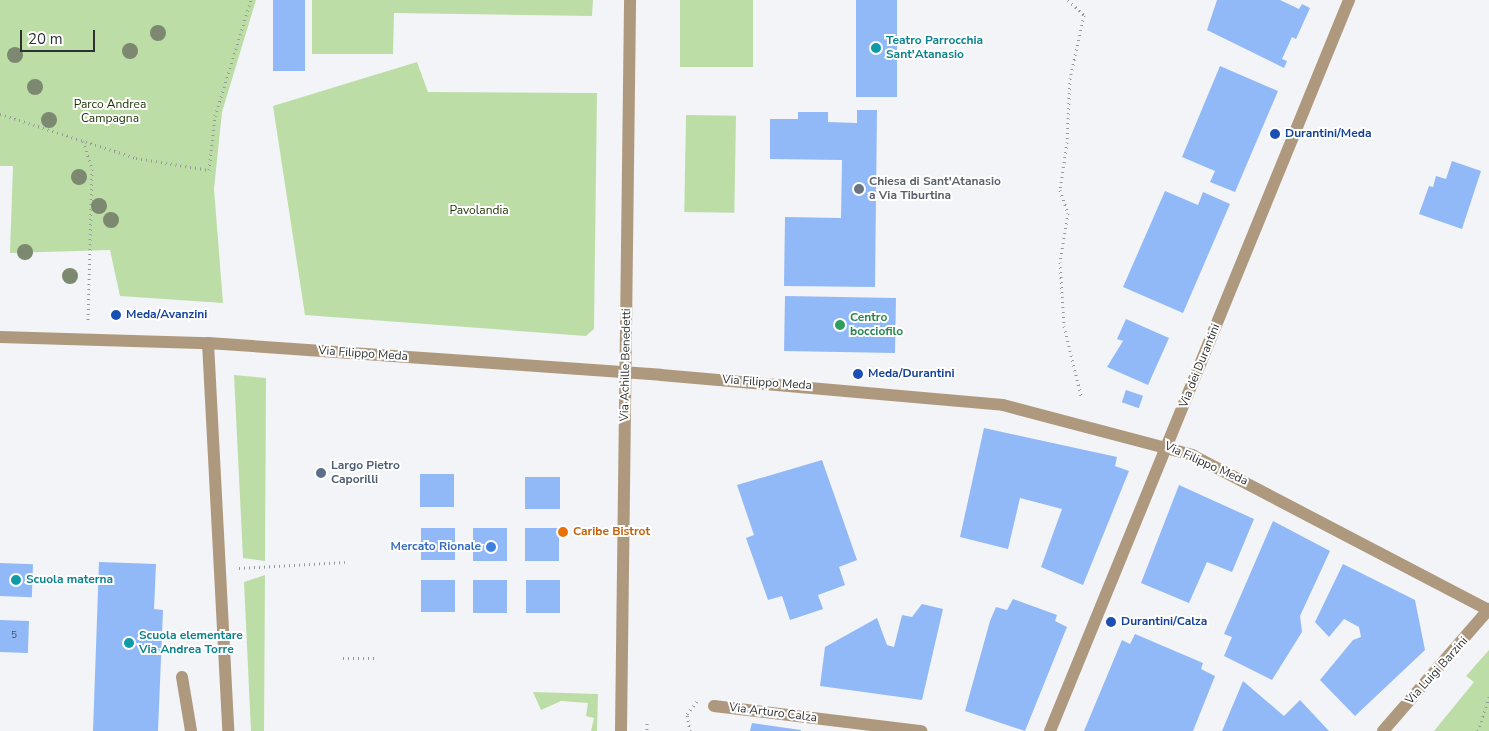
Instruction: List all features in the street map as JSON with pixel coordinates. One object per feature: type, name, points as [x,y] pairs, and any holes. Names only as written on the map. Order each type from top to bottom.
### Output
[{"type":"street","name":"Via Achille Benedetti","points":[[621,731],[630,0]]},
{"type":"street","name":"Via dei Durantini","points":[[1050,731],[1349,0]]},
{"type":"street","name":"Via Filippo Meda","points":[[0,337],[87,336],[208,343],[624,372],[1003,405],[1167,445],[1237,476],[1489,609]]},
{"type":"street","points":[[208,343],[228,731]]},
{"type":"street","name":"Via Luigi Barzini","points":[[1383,731],[1489,609]]},
{"type":"street","points":[[182,677],[191,731]]},
{"type":"street","name":"Via Arturo Calza","points":[[714,706],[922,731]]},
{"type":"path","points":[[0,114],[136,158],[209,170],[215,116],[251,0]]},
{"type":"path","points":[[1068,0],[1084,15],[1070,78],[1067,142],[1060,190],[1068,213],[1060,262],[1064,326],[1081,396]]},
{"type":"path","points":[[83,141],[92,169],[87,336]]},
{"type":"path","points":[[219,568],[346,562]]},
{"type":"path","points":[[343,658],[377,658]]},
{"type":"path","points":[[1478,731],[1489,697]]},
{"type":"path","points":[[647,723],[647,731]]},
{"type":"green space","name":"Parco Andrea Campagna","points":[[0,0],[256,0],[222,112],[214,189],[223,303],[120,296],[110,250],[10,253],[13,166],[0,166]]},
{"type":"green space","points":[[312,0],[593,0],[592,16],[394,13],[393,54],[312,54]]},
{"type":"green space","points":[[680,0],[753,0],[753,67],[680,67]]},
{"type":"green space","name":"Pavolandia","points":[[417,62],[428,92],[597,93],[594,329],[586,336],[305,315],[273,106]]},
{"type":"green space","points":[[686,115],[736,116],[734,213],[684,212]]},
{"type":"green space","points":[[234,375],[266,378],[265,561],[243,558]]},
{"type":"green space","points":[[265,575],[264,731],[251,731],[244,582]]},
{"type":"green space","points":[[1489,650],[1489,731],[1434,731],[1474,682],[1466,676]]},
{"type":"green space","points":[[533,692],[598,694],[597,731],[591,731],[594,718],[586,716],[588,703],[561,701],[541,710]]},
{"type":"building","points":[[273,0],[305,0],[305,71],[273,71]]},
{"type":"building","name":"Teatro Parrocchia Sant'Atanasio","points":[[856,0],[897,0],[897,97],[856,97]]},
{"type":"building","points":[[1217,0],[1280,0],[1299,9],[1302,4],[1310,8],[1296,39],[1292,37],[1282,59],[1287,61],[1284,68],[1207,30]]},
{"type":"building","points":[[1220,66],[1278,91],[1235,192],[1210,182],[1215,171],[1182,157]]},
{"type":"building","name":"Chiesa di Sant'Atanasio a Via Tiburtina","points":[[857,110],[877,110],[875,287],[784,286],[785,217],[841,218],[842,160],[770,159],[770,119],[798,119],[798,112],[828,112],[828,122],[857,123]]},
{"type":"building","points":[[1452,161],[1481,171],[1462,229],[1419,214],[1429,186],[1433,187],[1436,176],[1446,179]]},
{"type":"building","points":[[1165,191],[1198,205],[1203,192],[1230,204],[1183,313],[1123,287]]},
{"type":"building","name":"Centro bocciofilo","points":[[785,296],[896,298],[895,353],[784,351]]},
{"type":"building","points":[[1126,319],[1169,338],[1148,385],[1107,367],[1123,341],[1117,339]]},
{"type":"building","points":[[1126,390],[1143,396],[1139,408],[1122,402]]},
{"type":"building","points":[[984,428],[1117,457],[1115,466],[1129,471],[1083,585],[1041,567],[1062,509],[1020,498],[1008,549],[960,537]]},
{"type":"building","points":[[822,460],[857,560],[839,567],[845,585],[818,595],[823,609],[790,620],[782,596],[768,600],[746,538],[754,535],[737,485]]},
{"type":"building","points":[[420,474],[454,474],[454,507],[420,507]]},
{"type":"building","points":[[525,477],[560,477],[560,509],[525,509]]},
{"type":"building","points":[[1179,485],[1254,519],[1232,572],[1207,562],[1189,603],[1141,583]]},
{"type":"building","points":[[1273,521],[1330,551],[1300,616],[1302,632],[1272,680],[1224,656],[1232,637],[1224,634]]},
{"type":"building","points":[[421,528],[455,528],[455,560],[421,560]]},
{"type":"building","points":[[473,528],[507,528],[507,561],[473,561]]},
{"type":"building","points":[[525,528],[559,528],[559,561],[525,561]]},
{"type":"building","name":"Scuola elementare Via Andrea Torre","points":[[99,562],[156,564],[154,609],[163,610],[158,731],[93,731]]},
{"type":"building","name":"Scuola materna","points":[[0,563],[33,564],[32,597],[0,596]]},
{"type":"building","points":[[1343,564],[1415,600],[1425,650],[1355,716],[1320,680],[1353,640],[1361,637],[1359,627],[1344,619],[1329,637],[1315,622]]},
{"type":"building","points":[[421,580],[455,580],[455,612],[421,612]]},
{"type":"building","points":[[473,580],[507,580],[507,613],[473,613]]},
{"type":"building","points":[[526,580],[560,580],[560,613],[526,613]]},
{"type":"building","points":[[1013,599],[1057,615],[1055,621],[1067,627],[1025,731],[965,711],[990,621],[996,607],[1007,610]]},
{"type":"building","points":[[922,604],[943,609],[922,700],[820,686],[825,647],[877,618],[887,645],[894,647],[902,615],[912,617]]},
{"type":"building","name":"Scuola materna","points":[[0,620],[29,621],[28,653],[0,652]]},
{"type":"building","points":[[1135,634],[1203,663],[1201,669],[1215,676],[1193,731],[1084,731],[1122,640],[1130,644]]},
{"type":"building","points":[[1243,681],[1284,716],[1300,700],[1329,731],[1222,731]]},
{"type":"building","points":[[752,723],[801,730],[801,731],[750,731]]},
{"type":"place","name":"Teatro Parrocchia Sant'Atanasio","points":[[876,48]]},
{"type":"place","name":"Durantini/Meda","points":[[1275,134]]},
{"type":"place","name":"Chiesa di Sant'Atanasio a Via Tiburtina","points":[[859,189]]},
{"type":"place","name":"Meda/Avanzini","points":[[116,315]]},
{"type":"place","name":"Centro bocciofilo","points":[[840,325]]},
{"type":"place","name":"Meda/Durantini","points":[[858,374]]},
{"type":"place","name":"Largo Pietro Caporilli","points":[[321,473]]},
{"type":"place","name":"Caribe Bistrot","points":[[563,532]]},
{"type":"place","name":"Mercato Rionale","points":[[491,547]]},
{"type":"place","name":"Scuola materna","points":[[16,580]]},
{"type":"place","name":"Durantini/Calza","points":[[1111,622]]},
{"type":"place","name":"Scuola elementare Via Andrea Torre","points":[[129,643]]}]
